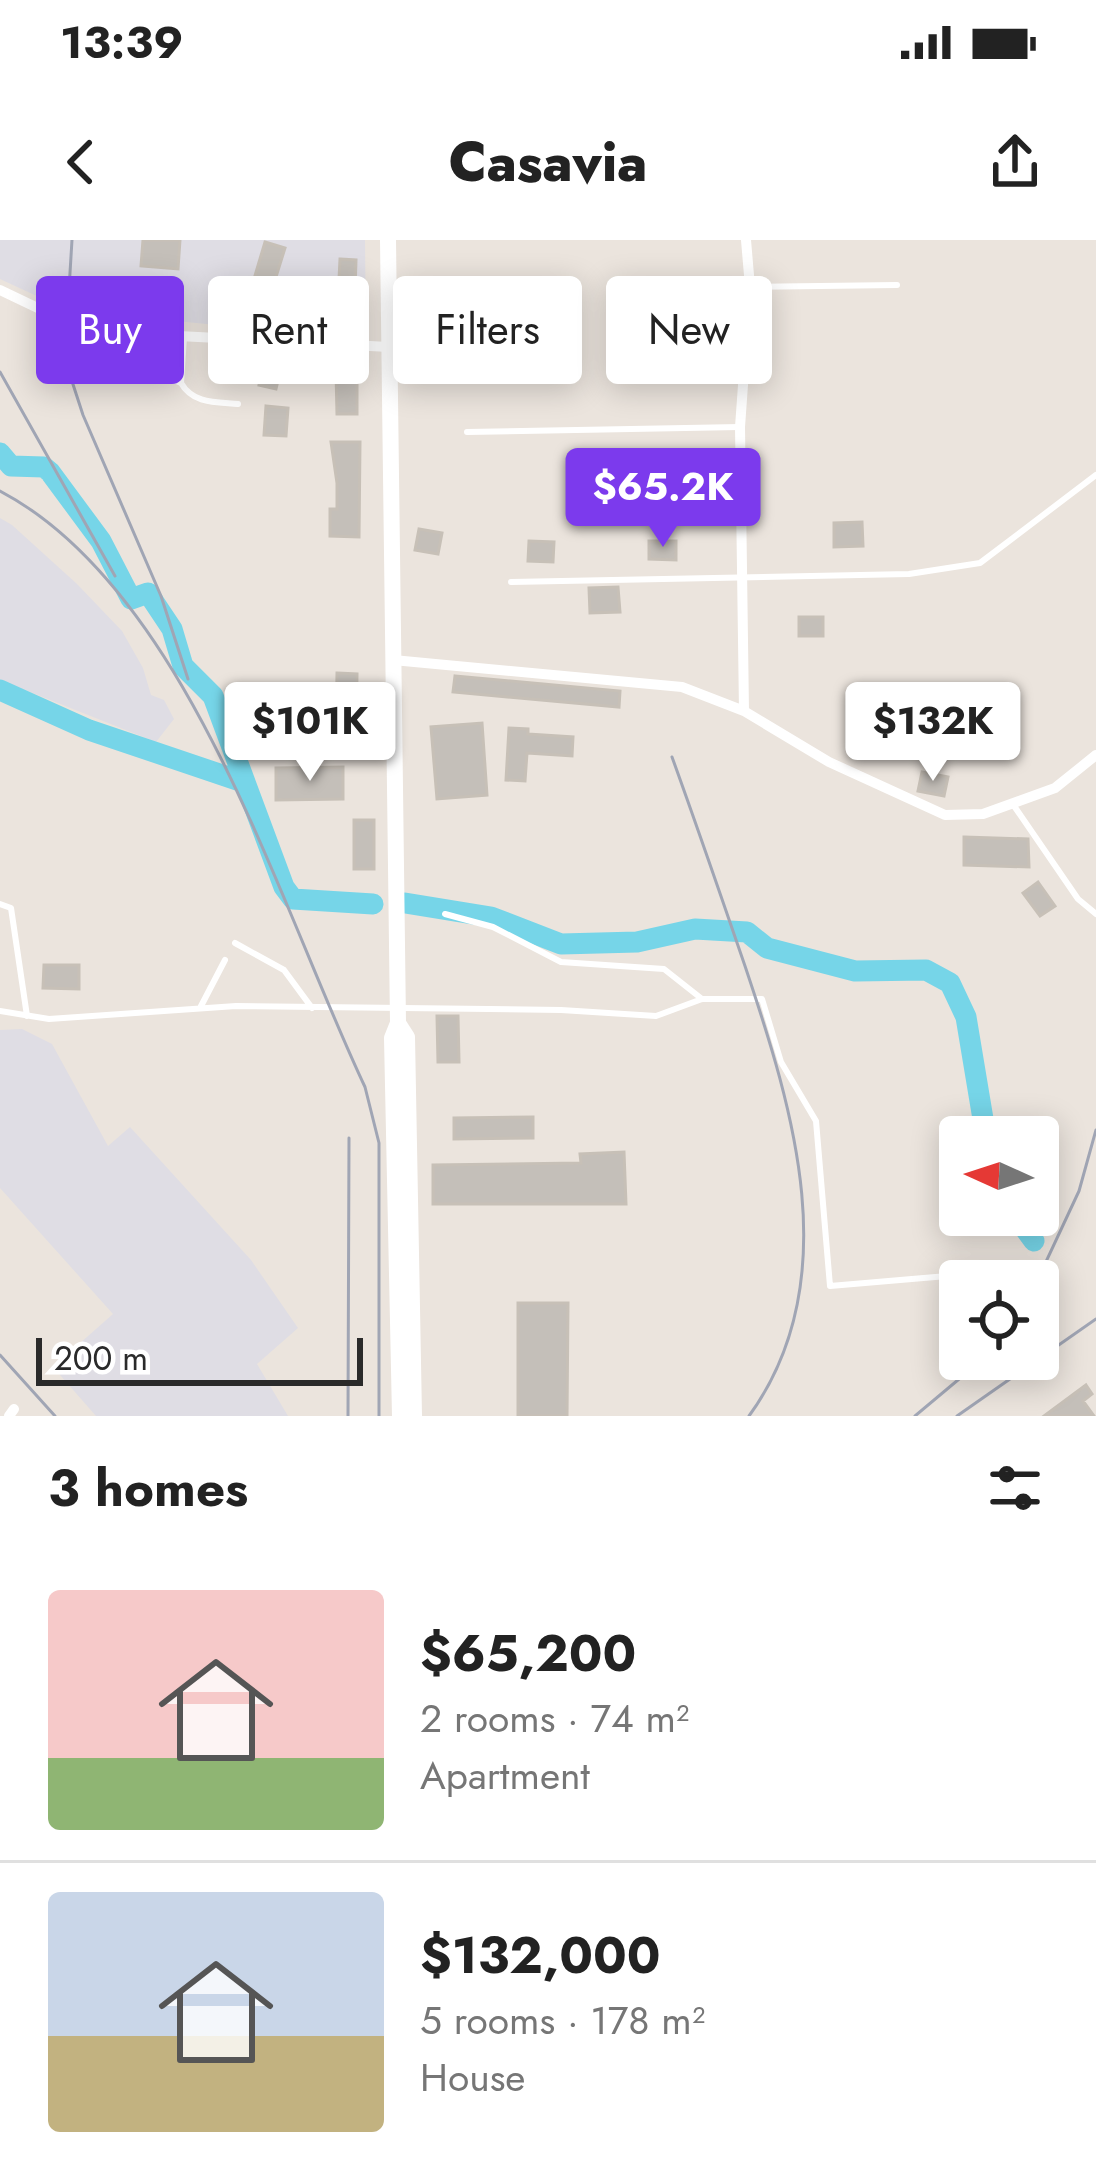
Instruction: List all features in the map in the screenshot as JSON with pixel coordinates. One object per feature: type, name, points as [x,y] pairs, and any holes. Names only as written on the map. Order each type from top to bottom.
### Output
[{"type":"main road","points":[[388,240],[398,1017],[392,1038],[400,1416]]},
{"type":"main road","points":[[398,1017],[407,1037],[414,1416]]},
{"type":"street","points":[[746,240],[749,276]]},
{"type":"street","points":[[0,290],[36,307]]},
{"type":"street","points":[[184,336],[389,347]]},
{"type":"street","points":[[743,384],[744,711]]},
{"type":"street","points":[[393,660],[682,687],[744,711],[829,762],[945,814],[983,814],[1055,788],[1096,755]]},
{"type":"lane","points":[[772,287],[897,285]]},
{"type":"lane","points":[[182,384],[187,393],[201,400],[238,404]]},
{"type":"lane","points":[[466,432],[740,427]]},
{"type":"lane","points":[[511,582],[909,574],[980,563],[1096,475]]},
{"type":"lane","points":[[1012,803],[1078,898],[1096,914]]},
{"type":"lane","points":[[0,904],[11,908],[27,1016]]},
{"type":"lane","points":[[445,914],[493,927],[561,962],[664,969],[701,999]]},
{"type":"lane","points":[[235,943],[284,970],[312,1008]]},
{"type":"lane","points":[[200,1008],[226,960]]},
{"type":"lane","points":[[0,1011],[50,1019],[200,1008],[312,1008],[398,1017],[561,1010],[656,1016],[701,999],[761,999],[782,1062],[816,1121],[830,1286],[939,1277]]},
{"type":"shaded area","points":[[0,240],[365,240],[365,276],[208,276],[208,324],[184,322],[184,276],[36,276],[36,296],[0,279]]},
{"type":"shaded area","points":[[0,518],[77,584],[122,631],[143,668],[151,695],[164,700],[174,719],[156,742],[0,680]]},
{"type":"shaded area","points":[[22,1029],[52,1044],[108,1146],[130,1127],[251,1260],[298,1328],[257,1364],[288,1416],[96,1416],[53,1367],[113,1314],[0,1188],[0,1030]]},
{"type":"building","points":[[143,240],[180,240],[178,269],[141,266]]},
{"type":"building","points":[[265,242],[285,248],[276,276],[255,276]]},
{"type":"building","points":[[340,259],[356,260],[355,276],[339,276]]},
{"type":"building","points":[[336,384],[357,384],[357,414],[337,414]]},
{"type":"building","points":[[266,406],[288,408],[286,436],[264,435]]},
{"type":"building","points":[[331,442],[360,442],[359,537],[330,536],[330,509],[337,509]]},
{"type":"building","points":[[688,500],[720,501],[720,523],[688,523]]},
{"type":"building","points":[[862,522],[863,546],[834,547],[834,523]]},
{"type":"building","points":[[419,529],[442,533],[438,554],[415,550]]},
{"type":"building","points":[[529,541],[554,542],[553,562],[528,561]]},
{"type":"building","points":[[649,541],[676,541],[676,560],[649,559]]},
{"type":"building","points":[[618,587],[620,612],[590,613],[589,588]]},
{"type":"building","points":[[799,617],[823,617],[823,636],[799,636]]},
{"type":"building","points":[[337,673],[357,674],[356,741],[336,741]]},
{"type":"building","points":[[455,676],[620,691],[619,707],[453,692]]},
{"type":"building","points":[[482,723],[487,795],[437,799],[431,727]]},
{"type":"building","points":[[509,728],[573,737],[572,756],[527,753],[525,781],[506,780]]},
{"type":"building","points":[[343,767],[343,799],[276,800],[276,768]]},
{"type":"building","points":[[922,772],[948,777],[944,796],[918,791]]},
{"type":"building","points":[[354,820],[374,820],[374,869],[354,869]]},
{"type":"building","points":[[964,837],[1028,839],[1029,867],[964,865]]},
{"type":"building","points":[[1038,882],[1055,906],[1040,916],[1023,893]]},
{"type":"building","points":[[44,965],[79,965],[79,989],[43,988]]},
{"type":"building","points":[[437,1016],[458,1016],[459,1062],[438,1062]]},
{"type":"building","points":[[533,1117],[533,1138],[454,1139],[454,1118]]},
{"type":"building","points":[[624,1152],[626,1204],[433,1204],[433,1165],[581,1163],[580,1154]]},
{"type":"building","points":[[518,1303],[568,1303],[567,1416],[518,1416]]},
{"type":"building","points":[[1086,1385],[1092,1394],[1083,1401],[1094,1416],[1044,1416]]},
{"type":"waterway","points":[[0,453],[11,466],[44,467],[50,472],[101,541],[131,599],[148,593],[172,629],[183,666],[213,696],[284,887],[293,899],[373,904]]},
{"type":"waterway","points":[[0,690],[89,730],[243,782]]},
{"type":"waterway","points":[[405,903],[491,917],[561,944],[637,942],[695,929],[747,932],[767,948],[855,971],[926,970],[950,983],[966,1017],[982,1116]]},
{"type":"waterway","points":[[1030,1236],[1034,1241]]},
{"type":"railway","points":[[72,240],[68,369],[161,596],[188,679]]},
{"type":"railway","points":[[0,372],[115,576]]},
{"type":"railway","points":[[0,491],[66,537],[124,600],[175,675],[261,844],[365,1087],[379,1143],[379,1416]]},
{"type":"railway","points":[[672,757],[780,1078],[802,1194],[803,1252],[796,1309],[779,1364],[749,1416]]},
{"type":"railway","points":[[1047,1260],[1079,1191],[1096,1130]]},
{"type":"railway","points":[[348,1416],[349,1138]]},
{"type":"railway","points":[[957,1416],[1096,1319]]},
{"type":"railway","points":[[0,1355],[55,1416]]},
{"type":"railway","points":[[915,1416],[958,1380]]}]
